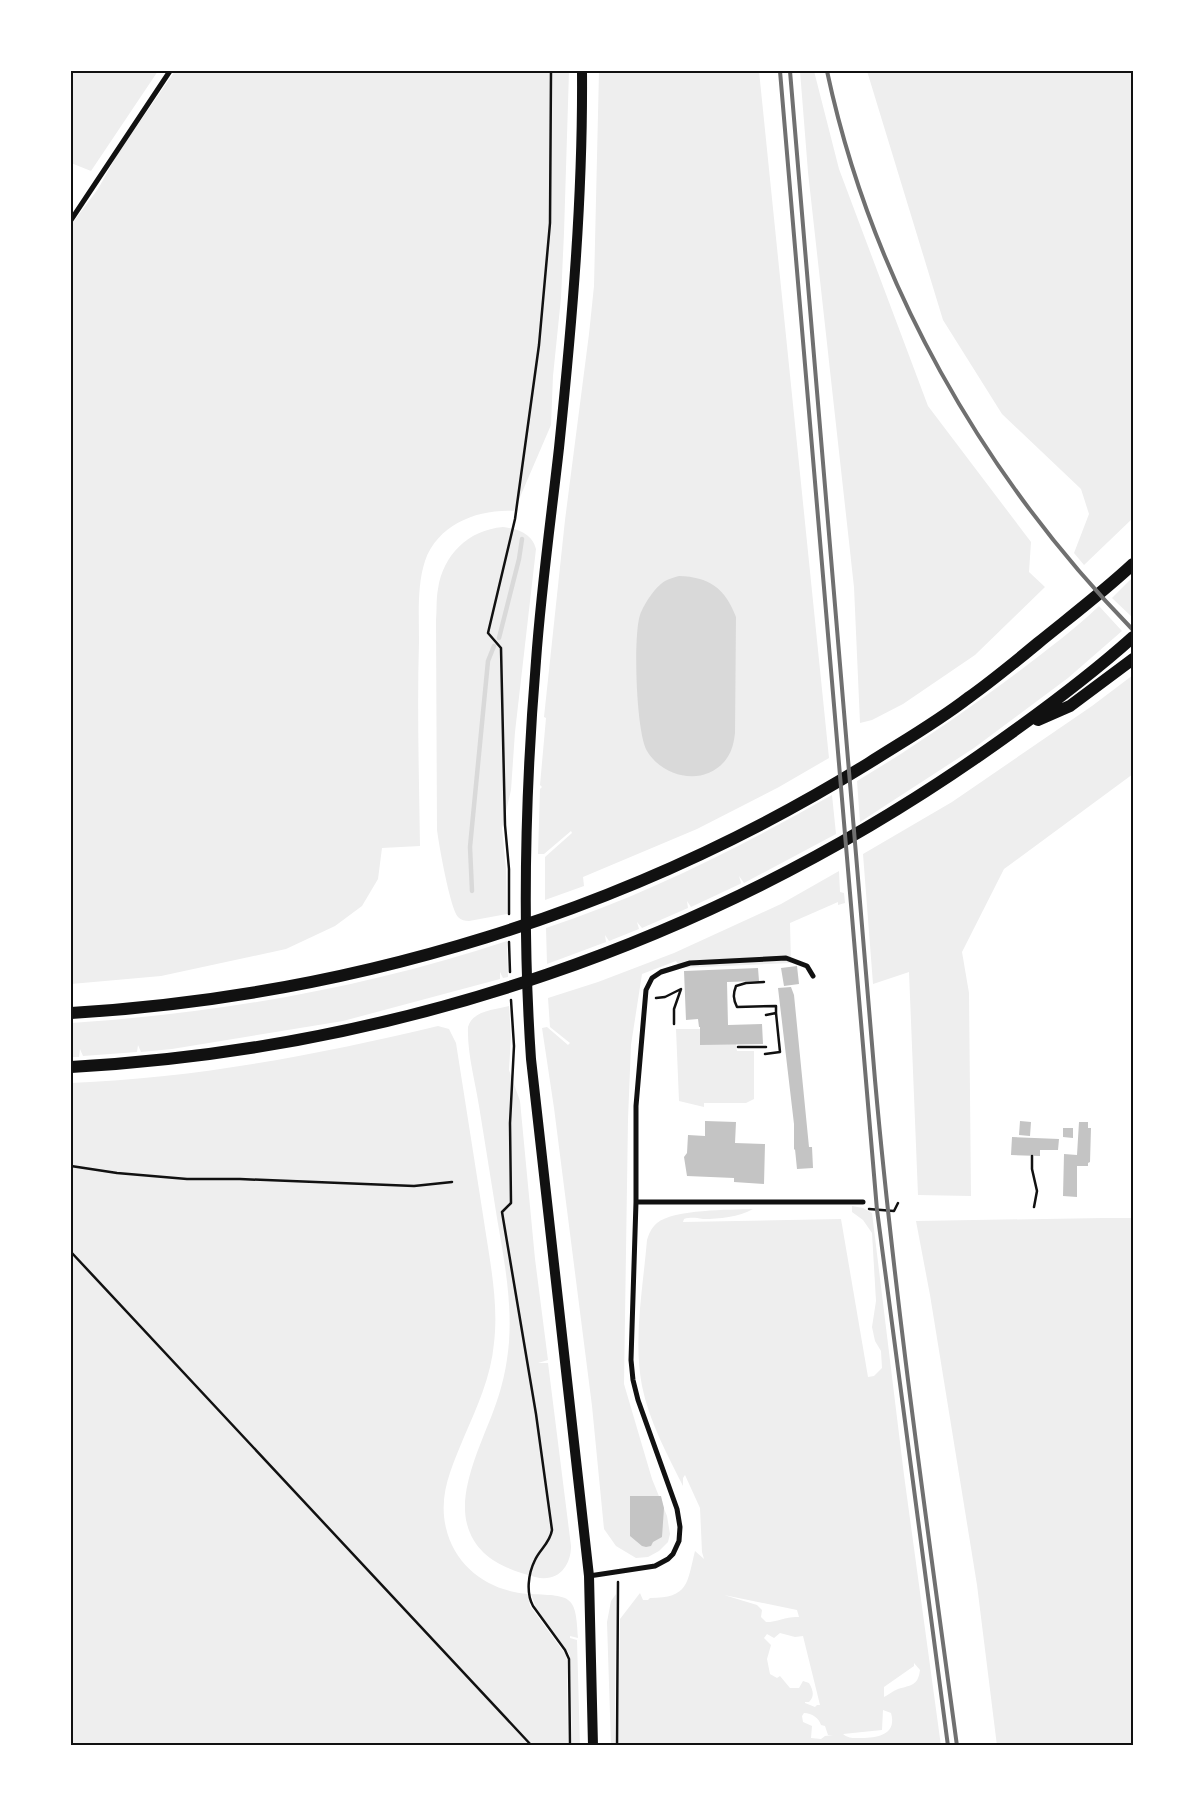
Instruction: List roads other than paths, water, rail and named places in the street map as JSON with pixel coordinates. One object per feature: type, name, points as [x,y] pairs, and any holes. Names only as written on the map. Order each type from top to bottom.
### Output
[{"type":"highway","points":[[71,1013],[186,1003],[266,991],[355,973],[455,947],[500,933],[565,911],[665,871],[720,846],[815,796],[914,735],[966,700],[1108,587],[1133,564]]},
{"type":"highway","points":[[71,1067],[205,1055],[293,1042],[438,1008],[555,973],[676,925],[790,871],[881,820],[948,777],[1064,695],[1133,637]]},
{"type":"highway","points":[[1011,733],[1070,706],[1133,660]]},
{"type":"main road","points":[[582,71],[581,168],[577,243],[569,345],[535,667],[528,765],[525,928],[530,1031],[546,1197],[589,1576],[593,1746]]},
{"type":"street","points":[[71,220],[170,71]]},
{"type":"street","points":[[589,1576],[648,1568],[662,1563],[673,1554],[680,1534],[678,1509],[638,1400],[632,1372],[631,1318],[636,1202],[636,1106],[646,990],[652,978],[671,968],[690,963],[786,958],[807,966],[813,976]]},
{"type":"street","points":[[636,1202],[863,1202]]},
{"type":"waterway","points":[[499,638],[519,559],[522,539]]},
{"type":"waterway","points":[[472,891],[470,847],[488,661],[494,646]]},
{"type":"railway","points":[[780,71],[877,1210],[948,1746]]},
{"type":"railway","points":[[790,71],[883,1164],[912,1413],[957,1746]]},
{"type":"railway","points":[[827,71],[847,149],[873,226],[904,300],[941,372],[982,441],[1028,507],[1079,570],[1133,630]]}]
